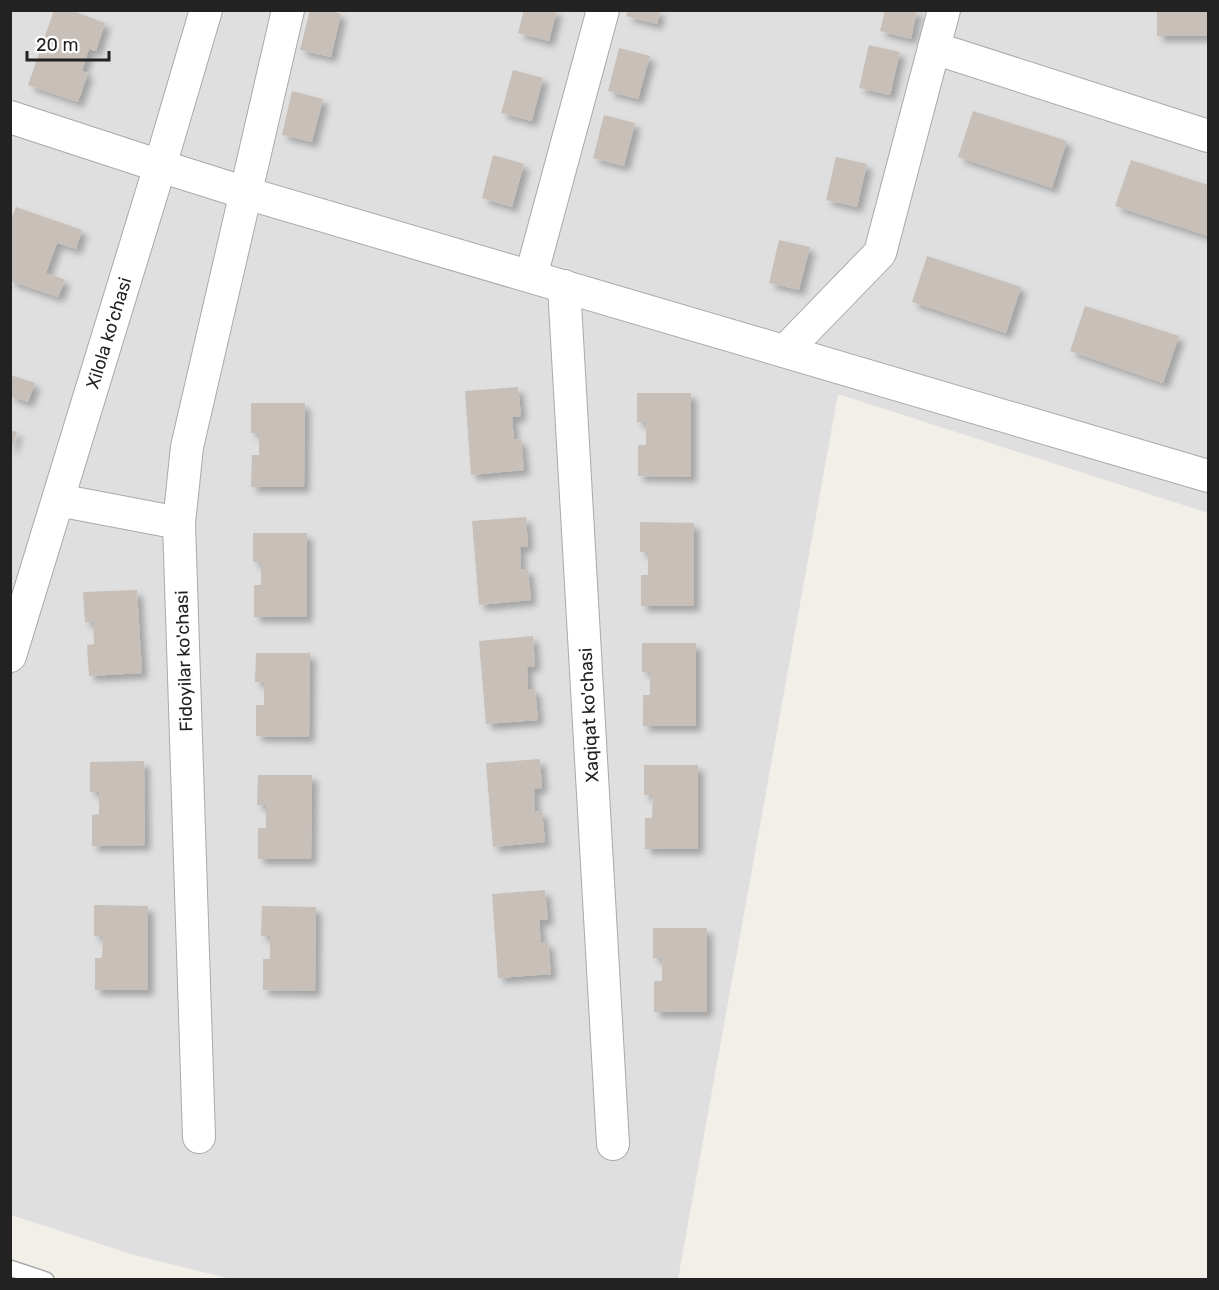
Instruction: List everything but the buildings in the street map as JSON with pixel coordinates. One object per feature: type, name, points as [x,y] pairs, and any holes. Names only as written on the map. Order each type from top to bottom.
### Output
[{"type":"street","name":"Xilola ko'chasi","points":[[10,656],[206,10]]},
{"type":"street","name":"Fidoyilar ko'chasi","points":[[199,1137],[179,523],[187,447],[288,10]]},
{"type":"street","points":[[531,276],[603,10]]},
{"type":"street","points":[[785,351],[880,253],[944,10]]},
{"type":"street","points":[[934,48],[1209,136]]},
{"type":"street","points":[[10,117],[246,193],[1209,476]]},
{"type":"street","name":"Xaqiqat ko'chasi","points":[[564,286],[613,1144]]},
{"type":"street","points":[[58,500],[179,523]]},
{"type":"lane","points":[[10,1268],[46,1280]]},
{"type":"shaded area","points":[[11,11],[1208,11],[1208,513],[838,394],[678,1279],[231,1279],[134,1255],[11,1215]]}]
